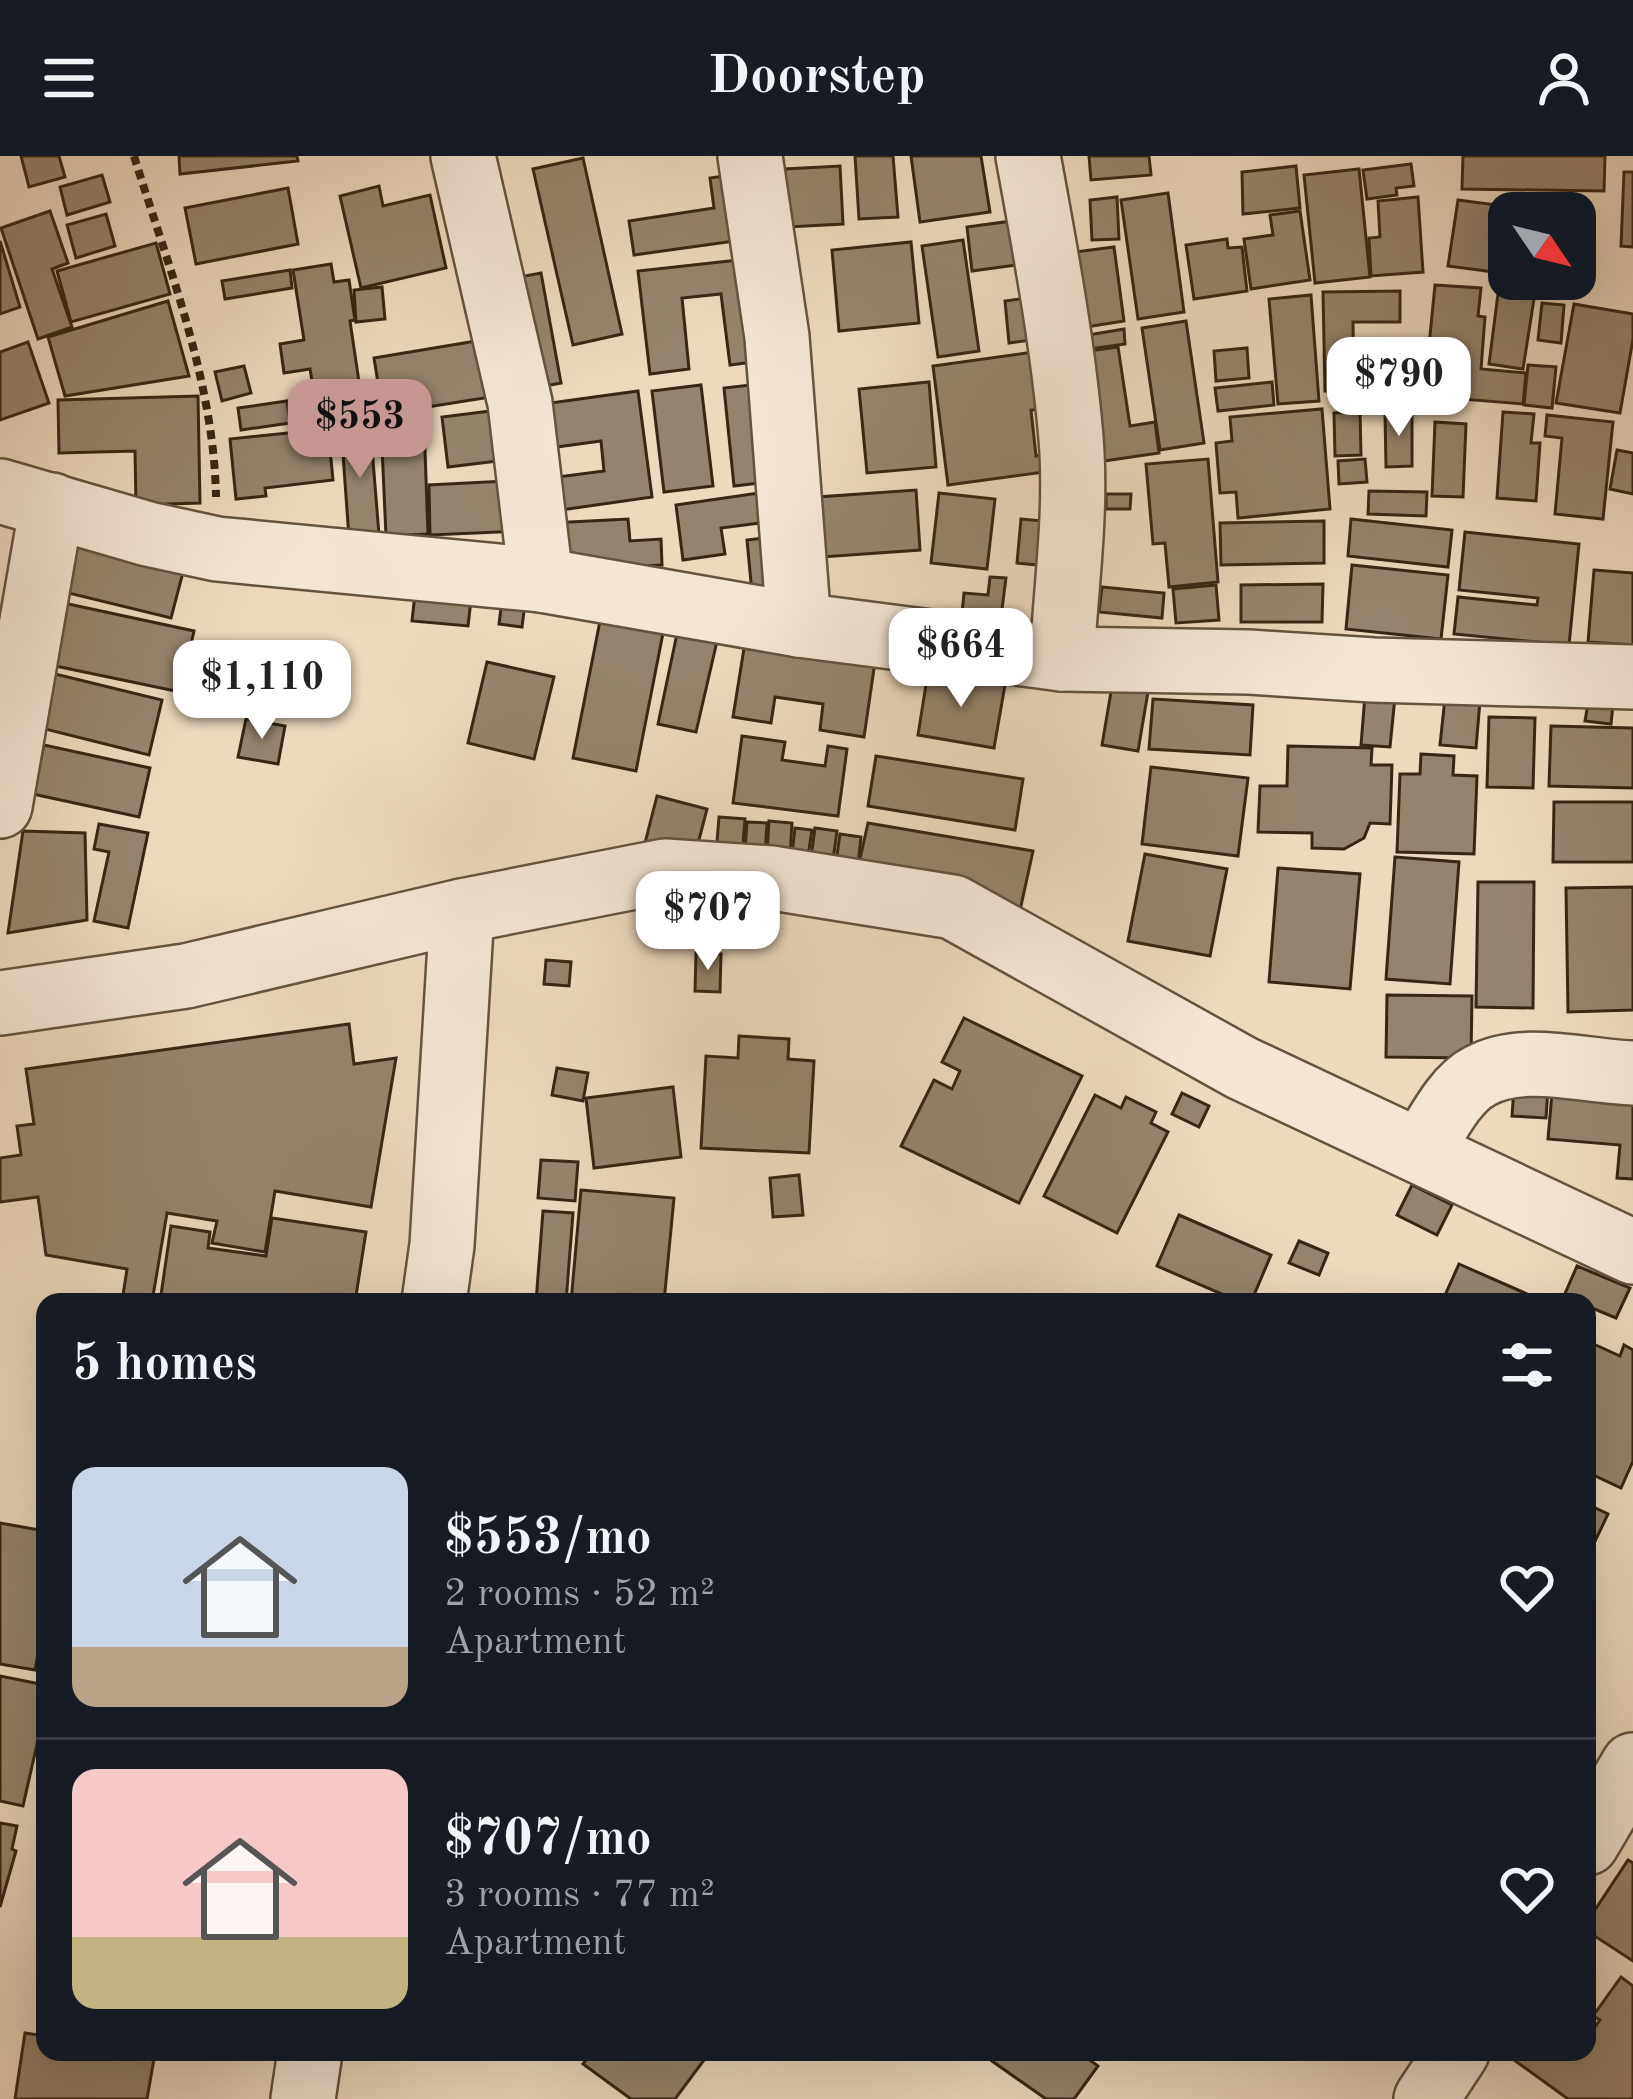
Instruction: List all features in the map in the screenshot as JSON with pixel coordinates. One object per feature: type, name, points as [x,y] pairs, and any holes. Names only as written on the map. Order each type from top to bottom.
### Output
[{"type":"street","points":[[463,156],[520,404],[541,580]]},
{"type":"street","points":[[750,156],[777,337],[800,625]]},
{"type":"street","points":[[1028,156],[1050,275],[1071,440],[1071,529],[1062,659]]},
{"type":"street","points":[[0,806],[26,498],[218,549],[541,580],[800,625],[1062,659],[1633,677]]},
{"type":"street","points":[[0,1003],[186,976],[462,911],[665,871],[772,878],[953,908],[1241,1068],[1633,1252]]},
{"type":"street","points":[[435,1293],[462,911]]},
{"type":"street","points":[[1420,1151],[1457,1097],[1478,1076],[1513,1066],[1633,1073]]},
{"type":"street","points":[[1596,1747],[1633,1760],[1596,1827]]},
{"type":"street","points":[[303,2099],[309,2061]]},
{"type":"street","points":[[1426,2099],[1450,2061]]},
{"type":"path","points":[[134,156],[189,333],[215,452],[218,549]]},
{"type":"building","points":[[21,156],[59,156],[65,177],[29,187]]},
{"type":"building","points":[[179,156],[297,156],[298,161],[180,174]]},
{"type":"building","points":[[855,156],[893,156],[898,217],[859,219]]},
{"type":"building","points":[[911,156],[981,156],[990,212],[920,222]]},
{"type":"building","points":[[1089,156],[1149,156],[1151,175],[1091,180]]},
{"type":"building","points":[[1463,156],[1605,156],[1604,191],[1462,189]]},
{"type":"building","points":[[583,158],[622,334],[573,345],[533,169]]},
{"type":"building","points":[[1411,164],[1414,186],[1396,188],[1397,195],[1367,199],[1363,170]]},
{"type":"building","points":[[840,166],[843,224],[788,227],[785,169]]},
{"type":"building","points":[[1296,166],[1300,208],[1243,214],[1242,172]]},
{"type":"building","points":[[1359,169],[1370,277],[1315,283],[1304,175]]},
{"type":"building","points":[[1624,172],[1633,172],[1633,247],[1621,246]]},
{"type":"building","points":[[740,174],[749,239],[634,255],[629,221],[714,208],[710,178]]},
{"type":"building","points":[[102,175],[110,202],[67,215],[60,187]]},
{"type":"building","points":[[379,186],[383,206],[430,195],[446,268],[361,288],[340,196]]},
{"type":"building","points":[[288,188],[298,244],[196,264],[185,208]]},
{"type":"building","points":[[1168,193],[1184,312],[1138,319],[1121,200]]},
{"type":"building","points":[[1117,197],[1119,239],[1092,240],[1090,200]]},
{"type":"building","points":[[1418,197],[1423,272],[1371,276],[1369,238],[1380,237],[1378,201]]},
{"type":"building","points":[[1458,200],[1488,204],[1488,271],[1448,266]]},
{"type":"building","points":[[50,211],[68,263],[52,269],[72,327],[38,339],[1,228]]},
{"type":"building","points":[[1300,211],[1310,280],[1251,289],[1244,239],[1273,235],[1270,215]]},
{"type":"building","points":[[106,214],[115,246],[76,258],[67,225]]},
{"type":"building","points":[[1019,220],[1024,264],[972,271],[967,227]]},
{"type":"building","points":[[1227,239],[1228,248],[1242,247],[1247,291],[1194,299],[1186,245]]},
{"type":"building","points":[[963,240],[979,351],[938,357],[922,246]]},
{"type":"building","points":[[0,241],[20,307],[0,314]]},
{"type":"building","points":[[911,242],[919,323],[839,331],[832,250]]},
{"type":"building","points":[[156,243],[170,294],[71,322],[57,271]]},
{"type":"building","points":[[1114,247],[1124,321],[1086,327],[1075,252]]},
{"type":"building","points":[[757,258],[768,360],[730,365],[721,294],[682,298],[689,369],[650,374],[638,271]]},
{"type":"building","points":[[331,264],[334,282],[349,280],[363,409],[318,417],[310,369],[284,373],[280,344],[304,340],[293,270]]},
{"type":"building","points":[[290,270],[292,288],[225,299],[222,281]]},
{"type":"building","points":[[541,273],[561,383],[529,389],[509,279]]},
{"type":"building","points":[[1435,285],[1481,288],[1478,316],[1485,317],[1481,369],[1526,373],[1523,404],[1424,396]]},
{"type":"building","points":[[382,287],[385,319],[356,322],[354,290]]},
{"type":"building","points":[[1400,291],[1400,322],[1353,322],[1354,391],[1325,391],[1323,292]]},
{"type":"building","points":[[1311,295],[1319,401],[1278,404],[1269,299]]},
{"type":"building","points":[[1035,297],[1039,339],[1009,343],[1005,301]]},
{"type":"building","points":[[1497,300],[1534,300],[1523,369],[1489,364]]},
{"type":"building","points":[[168,301],[189,376],[65,396],[48,337]]},
{"type":"building","points":[[1542,303],[1564,305],[1561,343],[1538,340]]},
{"type":"building","points":[[1574,304],[1633,314],[1620,413],[1556,403]]},
{"type":"building","points":[[1186,321],[1204,443],[1160,450],[1142,328]]},
{"type":"building","points":[[1124,329],[1125,344],[1090,349],[1088,335]]},
{"type":"building","points":[[494,338],[503,395],[383,414],[374,358]]},
{"type":"building","points":[[28,342],[49,403],[0,420],[0,352]]},
{"type":"building","points":[[1118,347],[1130,426],[1155,422],[1159,453],[1104,461],[1089,351]]},
{"type":"building","points":[[1247,348],[1249,378],[1216,381],[1214,351]]},
{"type":"building","points":[[1048,350],[1056,408],[1031,410],[1036,456],[1051,453],[1052,471],[948,485],[933,366]]},
{"type":"building","points":[[1391,357],[1393,403],[1362,404],[1359,359]]},
{"type":"building","points":[[1420,359],[1421,399],[1396,399],[1395,360]]},
{"type":"building","points":[[1528,365],[1556,367],[1552,408],[1524,405]]},
{"type":"building","points":[[244,366],[251,393],[222,401],[215,372]]},
{"type":"building","points":[[929,382],[936,467],[867,473],[859,389]]},
{"type":"building","points":[[1272,382],[1274,405],[1218,411],[1215,388]]},
{"type":"building","points":[[768,383],[778,481],[734,486],[724,388]]},
{"type":"building","points":[[701,385],[713,486],[664,492],[652,391]]},
{"type":"building","points":[[638,391],[652,497],[554,511],[550,478],[604,471],[601,441],[542,449],[536,405]]},
{"type":"building","points":[[198,396],[200,503],[136,505],[135,451],[59,453],[58,400]]},
{"type":"building","points":[[312,400],[315,418],[295,421],[292,403]]},
{"type":"building","points":[[287,401],[290,423],[241,430],[238,408]]},
{"type":"building","points":[[507,409],[514,459],[448,467],[442,417]]},
{"type":"building","points":[[1322,409],[1330,509],[1238,518],[1236,492],[1220,493],[1216,443],[1232,441],[1230,417]]},
{"type":"building","points":[[1360,412],[1361,455],[1335,456],[1334,413]]},
{"type":"building","points":[[1385,412],[1412,412],[1412,466],[1386,467]]},
{"type":"building","points":[[1503,412],[1534,414],[1531,443],[1540,443],[1536,501],[1497,498]]},
{"type":"building","points":[[1547,415],[1613,422],[1603,519],[1555,514],[1562,438],[1545,436]]},
{"type":"building","points":[[1435,422],[1466,424],[1463,497],[1432,496]]},
{"type":"building","points":[[370,423],[379,535],[349,538],[341,426]]},
{"type":"building","points":[[424,423],[428,534],[386,536],[381,425]]},
{"type":"building","points":[[328,429],[333,480],[265,488],[266,496],[236,499],[230,439]]},
{"type":"building","points":[[1617,450],[1633,453],[1633,494],[1610,489]]},
{"type":"building","points":[[1208,459],[1218,582],[1169,587],[1165,543],[1153,544],[1146,464]]},
{"type":"building","points":[[1365,459],[1367,482],[1339,484],[1338,461]]},
{"type":"building","points":[[506,481],[523,531],[430,535],[429,485]]},
{"type":"building","points":[[780,490],[783,520],[721,528],[725,554],[683,560],[676,505]]},
{"type":"building","points":[[916,490],[920,550],[822,557],[818,497]]},
{"type":"building","points":[[1369,491],[1427,492],[1426,516],[1368,514]]},
{"type":"building","points":[[939,493],[995,499],[987,569],[931,563]]},
{"type":"building","points":[[1106,494],[1131,494],[1130,509],[1106,509]]},
{"type":"building","points":[[628,519],[630,541],[661,539],[662,565],[554,571],[551,523]]},
{"type":"building","points":[[1021,519],[1054,522],[1049,566],[1017,563]]},
{"type":"building","points":[[1351,519],[1452,530],[1448,567],[1348,556]]},
{"type":"building","points":[[1324,521],[1324,563],[1221,565],[1220,523]]},
{"type":"building","points":[[71,529],[187,557],[171,618],[56,590]]},
{"type":"building","points":[[1465,532],[1579,544],[1569,645],[1454,634],[1458,597],[1537,605],[1538,598],[1459,590]]},
{"type":"building","points":[[781,536],[787,589],[752,593],[747,540]]},
{"type":"building","points":[[1352,565],[1448,575],[1441,639],[1346,629]]},
{"type":"building","points":[[1594,570],[1633,573],[1633,645],[1588,642]]},
{"type":"building","points":[[990,577],[1006,578],[1001,617],[962,613],[964,593],[988,595]]},
{"type":"building","points":[[1323,584],[1322,622],[1241,622],[1241,585]]},
{"type":"building","points":[[1216,585],[1219,620],[1176,623],[1173,589]]},
{"type":"building","points":[[1102,587],[1164,593],[1162,618],[1099,612]]},
{"type":"building","points":[[503,592],[526,595],[522,627],[499,624]]},
{"type":"building","points":[[415,594],[471,600],[468,626],[412,621]]},
{"type":"building","points":[[59,602],[194,631],[180,692],[46,664]]},
{"type":"building","points":[[601,616],[664,628],[636,771],[573,758]]},
{"type":"building","points":[[678,629],[718,637],[696,732],[658,724]]},
{"type":"building","points":[[746,636],[876,655],[864,737],[820,730],[823,704],[775,697],[771,723],[733,717]]},
{"type":"building","points":[[487,662],[554,677],[534,759],[468,743]]},
{"type":"building","points":[[47,672],[162,700],[149,755],[33,726]]},
{"type":"building","points":[[928,672],[1005,685],[994,748],[918,735]]},
{"type":"building","points":[[1113,680],[1149,686],[1138,751],[1102,745]]},
{"type":"building","points":[[1590,692],[1614,695],[1611,724],[1585,721]]},
{"type":"building","points":[[1365,695],[1395,697],[1390,747],[1361,745]]},
{"type":"building","points":[[1445,698],[1480,701],[1476,748],[1440,745]]},
{"type":"building","points":[[1153,699],[1253,705],[1250,755],[1149,749]]},
{"type":"building","points":[[1489,717],[1535,718],[1533,788],[1487,787]]},
{"type":"building","points":[[246,719],[285,726],[278,764],[238,757]]},
{"type":"building","points":[[1551,726],[1633,728],[1633,788],[1549,786]]},
{"type":"building","points":[[742,736],[785,742],[782,760],[825,766],[828,746],[847,749],[838,816],[733,803]]},
{"type":"building","points":[[44,745],[150,768],[139,817],[33,794]]},
{"type":"building","points":[[1288,746],[1372,748],[1371,765],[1392,765],[1390,824],[1370,823],[1364,838],[1344,849],[1312,848],[1312,833],[1258,832],[1260,786],[1287,786]]},
{"type":"building","points":[[1421,754],[1454,756],[1453,775],[1477,776],[1474,854],[1397,852],[1400,774],[1420,774]]},
{"type":"building","points":[[876,756],[1023,779],[1015,830],[868,806]]},
{"type":"building","points":[[1151,767],[1248,778],[1238,856],[1142,844]]},
{"type":"building","points":[[657,796],[707,809],[694,859],[644,847]]},
{"type":"building","points":[[1554,802],[1633,802],[1633,862],[1553,862]]},
{"type":"building","points":[[719,817],[745,819],[742,856],[716,854]]},
{"type":"building","points":[[769,821],[792,823],[790,855],[767,853]]},
{"type":"building","points":[[747,822],[767,823],[765,853],[745,851]]},
{"type":"building","points":[[868,823],[1033,851],[1019,915],[860,859]]},
{"type":"building","points":[[99,824],[148,833],[128,928],[94,921],[109,852],[94,849]]},
{"type":"building","points":[[795,828],[812,830],[808,856],[792,854]]},
{"type":"building","points":[[815,828],[837,831],[833,860],[811,857]]},
{"type":"building","points":[[23,831],[85,833],[87,920],[8,933]]},
{"type":"building","points":[[840,834],[861,837],[858,865],[836,862]]},
{"type":"building","points":[[1145,854],[1227,869],[1210,956],[1128,941]]},
{"type":"building","points":[[1395,857],[1459,862],[1450,984],[1386,979]]},
{"type":"building","points":[[1278,868],[1360,874],[1350,989],[1269,982]]},
{"type":"building","points":[[1478,882],[1534,882],[1533,1008],[1476,1007]]},
{"type":"building","points":[[1633,887],[1633,1010],[1568,1012],[1566,888]]},
{"type":"building","points":[[696,953],[721,954],[720,992],[695,991]]},
{"type":"building","points":[[546,960],[571,962],[569,986],[544,984]]},
{"type":"building","points":[[1387,995],[1472,996],[1471,1058],[1386,1057]]},
{"type":"building","points":[[964,1018],[1082,1076],[1019,1203],[901,1146],[934,1080],[952,1089],[960,1071],[942,1062]]},
{"type":"building","points":[[349,1024],[354,1064],[396,1058],[371,1207],[275,1191],[265,1252],[212,1243],[217,1221],[167,1213],[154,1293],[123,1293],[127,1269],[46,1255],[38,1197],[0,1202],[0,1158],[21,1155],[17,1126],[34,1124],[26,1069]]},
{"type":"building","points":[[739,1036],[789,1039],[788,1059],[814,1061],[809,1153],[701,1148],[706,1056],[738,1058]]},
{"type":"building","points":[[557,1068],[588,1073],[583,1101],[552,1095]]},
{"type":"building","points":[[673,1087],[681,1157],[594,1168],[586,1098]]},
{"type":"building","points":[[1514,1087],[1548,1088],[1546,1118],[1512,1116]]},
{"type":"building","points":[[1182,1093],[1209,1106],[1199,1127],[1172,1114]]},
{"type":"building","points":[[1552,1093],[1633,1094],[1633,1179],[1617,1178],[1620,1145],[1548,1139]]},
{"type":"building","points":[[1095,1095],[1121,1108],[1126,1097],[1156,1112],[1151,1123],[1168,1132],[1117,1233],[1044,1196]]},
{"type":"building","points":[[541,1160],[578,1162],[575,1201],[538,1198]]},
{"type":"building","points":[[799,1175],[803,1215],[773,1217],[770,1178]]},
{"type":"building","points":[[1412,1185],[1452,1205],[1437,1235],[1397,1215]]},
{"type":"building","points":[[581,1190],[674,1198],[665,1293],[572,1293]]},
{"type":"building","points":[[543,1211],[573,1213],[567,1293],[537,1293]]},
{"type":"building","points":[[1179,1215],[1271,1255],[1255,1293],[1219,1293],[1157,1266]]},
{"type":"building","points":[[272,1218],[366,1232],[356,1293],[161,1293],[171,1226],[210,1232],[208,1248],[266,1256]]},
{"type":"building","points":[[1299,1241],[1328,1253],[1319,1275],[1289,1263]]},
{"type":"building","points":[[1459,1264],[1525,1293],[1446,1293]]},
{"type":"building","points":[[1577,1266],[1630,1288],[1616,1318],[1596,1310],[1596,1293],[1565,1293]]},
{"type":"building","points":[[1596,1345],[1620,1356],[1624,1345],[1633,1350],[1633,1461],[1621,1488],[1596,1476]]},
{"type":"building","points":[[1596,1508],[1608,1514],[1596,1539]]},
{"type":"building","points":[[0,1523],[36,1529],[36,1664],[35,1670],[0,1664]]},
{"type":"building","points":[[0,1676],[36,1683],[36,1749],[23,1806],[0,1801]]},
{"type":"building","points":[[0,1823],[17,1826],[12,1849],[16,1851],[0,1907]]},
{"type":"building","points":[[1628,1860],[1633,1863],[1633,1961],[1596,1937],[1596,1908]]},
{"type":"building","points":[[1621,1977],[1633,1986],[1633,2099],[1568,2099],[1515,2061],[1596,2061],[1600,2020],[1596,2012]]},
{"type":"building","points":[[25,2033],[36,2035],[36,2061],[154,2061],[147,2099],[15,2099]]},
{"type":"building","points":[[703,2061],[675,2099],[631,2099],[583,2064]]},
{"type":"building","points":[[992,2061],[1091,2061],[1098,2066],[1074,2099],[1046,2099]]}]
